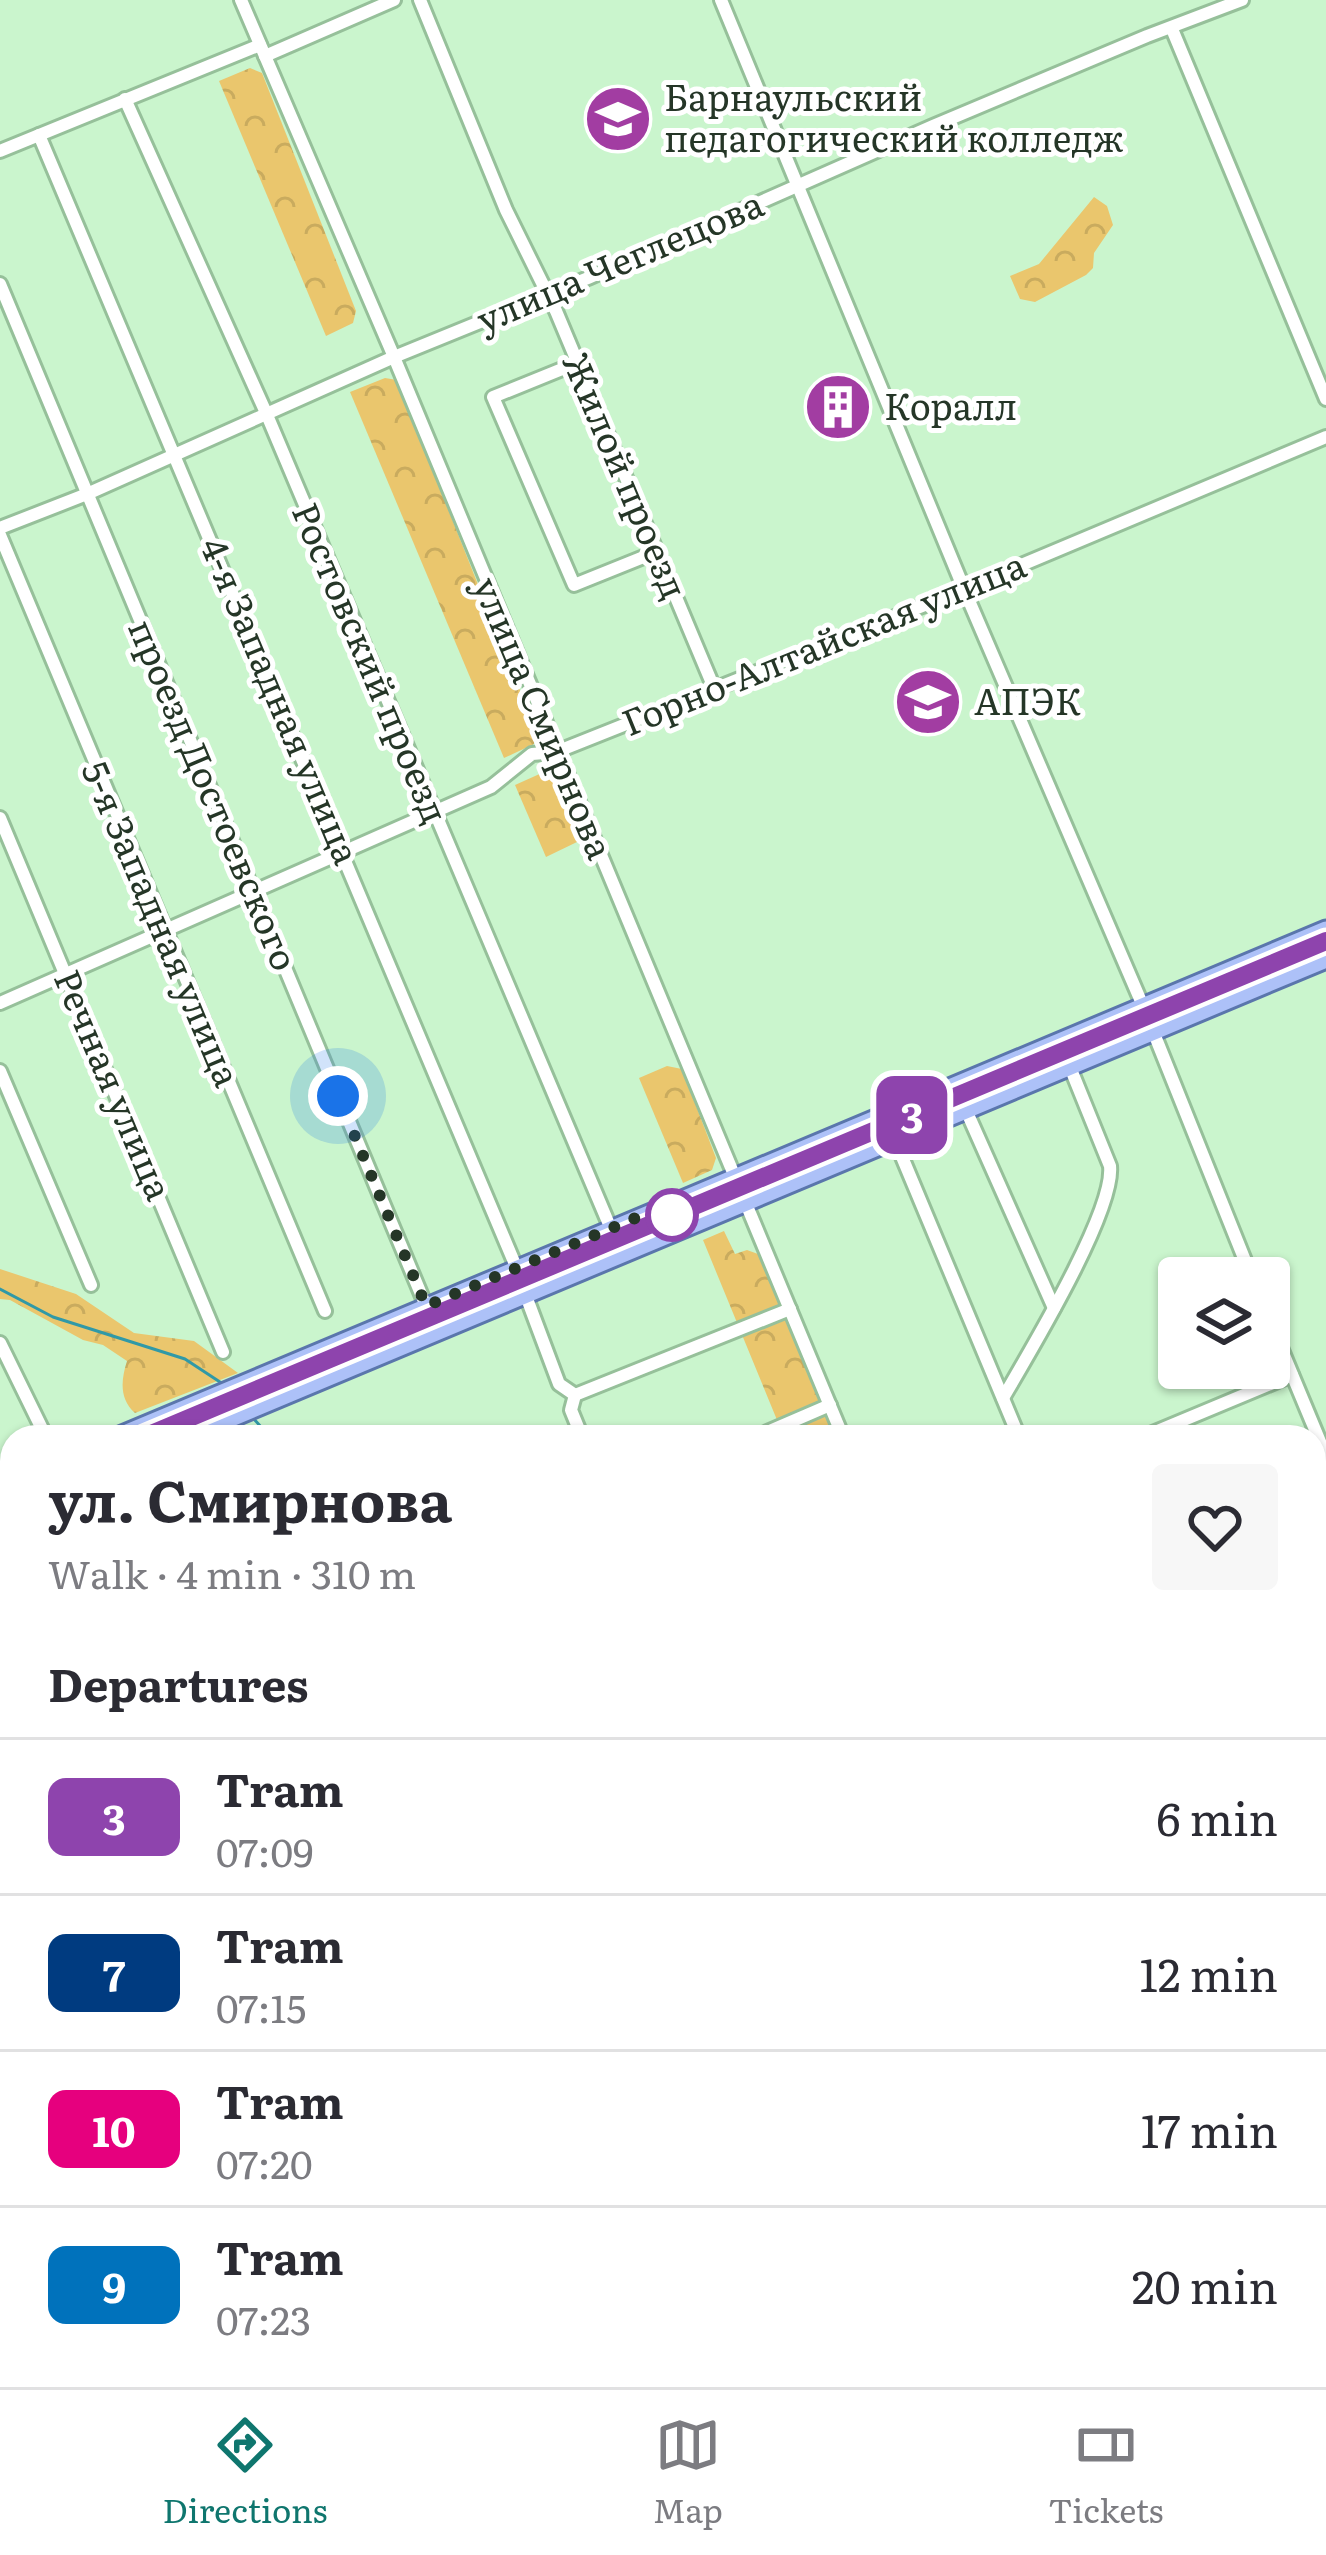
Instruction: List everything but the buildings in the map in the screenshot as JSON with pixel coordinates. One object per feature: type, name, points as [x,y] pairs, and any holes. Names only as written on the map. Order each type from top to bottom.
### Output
[{"type":"main road","points":[[143,1425],[1326,929]]},
{"type":"main road","points":[[217,1425],[1326,960]]},
{"type":"street","name":"улица Смирнова","points":[[241,0],[838,1425]]},
{"type":"street","points":[[0,151],[125,99],[394,0]]},
{"type":"street","name":"Жилой проезд","points":[[420,0],[714,688]]},
{"type":"street","points":[[721,0],[1244,1257]]},
{"type":"street","name":"улица Чеглецова","points":[[0,532],[394,357],[1115,49],[1242,0]]},
{"type":"street","points":[[1172,29],[1326,399]]},
{"type":"street","name":"Ростовский проезд","points":[[125,99],[267,416],[610,1229]]},
{"type":"street","name":"4-я Западная улица","points":[[40,135],[517,1268]]},
{"type":"street","name":"проезд Достоевского","points":[[0,284],[426,1306]]},
{"type":"street","points":[[577,363],[493,397],[574,585],[656,552]]},
{"type":"street","name":"Горно-Алтайская улица","points":[[0,1003],[491,787],[532,754],[556,752],[964,589],[1326,436]]},
{"type":"street","name":"5-я Западная улица","points":[[0,532],[162,929],[326,1311]]},
{"type":"street","name":"Речная улица","points":[[0,818],[224,1352]]},
{"type":"street","points":[[1003,1398],[1054,1308],[1112,1178],[1070,1067]]},
{"type":"street","points":[[0,1070],[91,1285]]},
{"type":"street","points":[[966,1110],[1054,1308]]},
{"type":"street","points":[[895,1140],[1014,1425]]},
{"type":"street","points":[[526,1296],[559,1384],[575,1395]]},
{"type":"street","points":[[575,1395],[790,1309]]},
{"type":"street","points":[[0,1343],[40,1425]]},
{"type":"street","points":[[1290,1370],[1313,1425]]},
{"type":"street","points":[[1172,1425],[1292,1375]]},
{"type":"street","points":[[575,1395],[571,1410],[577,1425]]},
{"type":"street","points":[[784,1425],[830,1405]]},
{"type":"green space","points":[[250,68],[262,73],[356,311],[353,323],[326,336],[219,81]]},
{"type":"green space","points":[[1094,197],[1107,206],[1113,225],[1094,253],[1093,268],[1035,302],[1020,299],[1010,276],[1039,264]]},
{"type":"green space","points":[[385,378],[397,380],[536,731],[534,744],[504,758],[350,392]]},
{"type":"green space","points":[[544,772],[556,775],[582,832],[577,842],[546,857],[515,785]]},
{"type":"green space","points":[[667,1066],[682,1069],[716,1158],[712,1170],[683,1183],[639,1078]]},
{"type":"green space","points":[[724,1231],[735,1254],[747,1250],[758,1254],[830,1425],[779,1425],[703,1240]]},
{"type":"green space","points":[[0,1269],[76,1294],[134,1333],[194,1341],[238,1373],[135,1413],[123,1389],[127,1361],[103,1345],[0,1299]]},
{"type":"waterway","points":[[0,1289],[53,1317],[185,1359],[223,1384]]},
{"type":"waterway","points":[[253,1418],[259,1425]]},
{"type":"tram line","name":"3","points":[[173,1425],[1326,941]]},
{"type":"tram line","points":[[173,1425],[1326,942]]},
{"type":"place","name":"Барнаульский педагогический колледж","points":[[618,119]]},
{"type":"place","name":"Коралл","points":[[838,407]]},
{"type":"place","name":"АПЭК","points":[[928,702]]},
{"type":"route","points":[[338,1096],[426,1306],[657,1209],[672,1215]]}]
